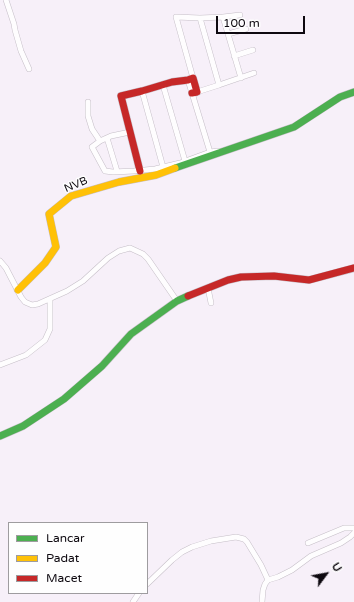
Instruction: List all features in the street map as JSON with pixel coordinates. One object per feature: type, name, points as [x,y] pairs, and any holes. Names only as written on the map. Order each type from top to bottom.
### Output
[{"type":"street","points":[[6,0],[21,51],[29,70]]},
{"type":"street","points":[[210,152],[190,79],[176,17],[200,18],[240,15]]},
{"type":"street","points":[[223,17],[241,78]]},
{"type":"street","points":[[200,18],[219,85]]},
{"type":"street","points":[[228,34],[246,29]]},
{"type":"street","points":[[234,56],[253,50]]},
{"type":"street","points":[[194,92],[254,74]]},
{"type":"street","points":[[140,171],[121,96],[172,82],[190,79]]},
{"type":"street","points":[[163,85],[185,161]]},
{"type":"street","points":[[142,91],[163,167]]},
{"type":"street","points":[[130,132],[111,136],[92,147],[105,171],[117,172],[155,169],[185,161],[210,152],[225,151],[294,127],[340,97],[354,92]]},
{"type":"street","points":[[88,102],[88,116],[92,129],[100,141]]},
{"type":"street","points":[[107,138],[117,172]]},
{"type":"street","name":"NVB","points":[[18,290],[45,263],[56,247],[49,214],[71,196],[119,182],[156,175],[225,151]]},
{"type":"street","points":[[0,261],[6,268],[21,297],[25,302],[32,305],[50,299],[76,285],[113,255],[130,248],[143,254],[148,259],[177,301]]},
{"type":"street","points":[[0,436],[23,426],[64,399],[102,366],[131,334],[177,301],[228,280],[241,277],[274,276],[309,280],[354,268]]},
{"type":"street","points":[[208,288],[211,303]]},
{"type":"street","points":[[0,365],[26,355],[45,340],[50,329],[50,299]]},
{"type":"street","points":[[308,543],[344,528],[354,528]]},
{"type":"street","points":[[262,602],[265,584],[268,580],[278,578],[311,556],[341,543],[354,533]]},
{"type":"street","points":[[148,583],[182,552],[211,541],[236,537],[244,539],[247,542],[268,580]]},
{"type":"traffic: fast","points":[[175,168],[294,127],[340,97],[354,92]]},
{"type":"traffic: fast","points":[[0,436],[23,426],[64,399],[102,366],[131,334],[177,301],[188,296]]},
{"type":"traffic: slow","points":[[18,290],[45,263],[56,247],[49,214],[71,196],[119,182],[156,175],[175,168]]},
{"type":"traffic: jam","points":[[140,171],[121,96],[172,82],[193,78],[197,92],[192,93]]},
{"type":"traffic: jam","points":[[188,296],[228,280],[241,277],[274,276],[309,280],[354,268]]}]
